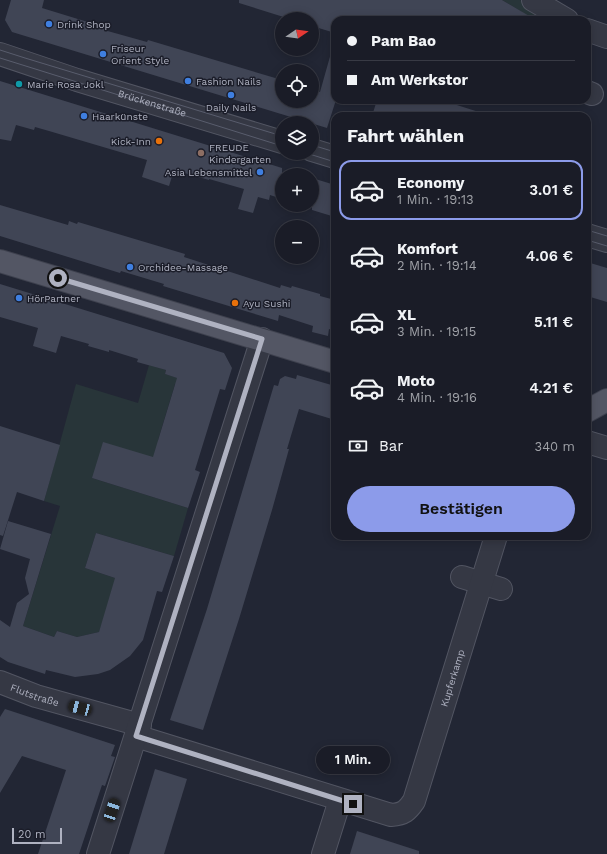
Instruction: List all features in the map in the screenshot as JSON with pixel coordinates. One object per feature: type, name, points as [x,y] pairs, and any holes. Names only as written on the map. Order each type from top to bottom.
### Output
[{"type":"main road","points":[[0,261],[331,361]]},
{"type":"main road","points":[[591,409],[607,400]]},
{"type":"street","points":[[533,0],[560,16]]},
{"type":"street","points":[[591,31],[607,37]]},
{"type":"street","name":"Brückenstraße","points":[[0,54],[77,80],[275,140]]},
{"type":"street","points":[[319,152],[331,157]]},
{"type":"street","points":[[591,236],[607,241]]},
{"type":"street","points":[[98,854],[262,339]]},
{"type":"street","points":[[591,443],[607,448]]},
{"type":"street","name":"Kupferkamp","points":[[400,814],[408,810],[414,801],[495,540]]},
{"type":"street","name":"Flutstraße","points":[[0,682],[36,696],[138,730],[232,765],[391,815],[400,814]]},
{"type":"street","points":[[323,854],[340,800]]},
{"type":"shaded area","points":[[502,0],[520,0],[547,16],[520,16],[522,12]]},
{"type":"shaded area","points":[[149,365],[166,370],[165,374],[187,381],[175,384],[158,440],[159,459],[92,478],[188,508],[174,556],[96,533],[85,568],[118,579],[99,632],[77,637],[57,631],[54,637],[23,626],[60,506],[44,501],[76,384],[138,403]]},
{"type":"building","points":[[11,0],[44,0],[42,8],[104,27],[104,30],[147,42],[148,40],[275,78],[275,108],[319,108],[319,92],[331,53],[331,104],[335,104],[327,128],[319,126],[319,116],[288,116],[12,32],[5,20]]},
{"type":"building","points":[[239,0],[502,0],[529,16],[331,16],[331,32],[319,28],[319,12],[275,12],[275,14],[239,3]]},
{"type":"building","points":[[0,81],[282,168],[275,168],[275,197],[270,195],[269,200],[258,197],[253,213],[238,209],[244,189],[174,170],[169,186],[142,177],[147,160],[49,131],[35,127],[34,130],[16,125],[11,141],[0,139]]},
{"type":"building","points":[[376,104],[454,104],[479,112],[373,112]]},
{"type":"building","points":[[319,180],[331,184],[331,216],[319,212]]},
{"type":"building","points":[[0,205],[68,225],[69,221],[77,224],[78,222],[185,254],[184,257],[280,288],[281,285],[291,288],[292,286],[320,294],[320,296],[331,299],[331,330],[329,329],[328,336],[312,332],[313,326],[279,315],[278,321],[163,286],[164,284],[121,271],[120,273],[0,236]]},
{"type":"building","points":[[591,263],[607,268],[607,302],[591,297]]},
{"type":"building","points":[[0,284],[224,353],[232,368],[225,390],[220,389],[195,470],[200,472],[188,508],[92,478],[103,442],[153,457],[177,378],[165,374],[166,370],[137,362],[138,359],[109,350],[109,352],[88,346],[89,344],[61,336],[56,353],[33,346],[38,328],[0,317]]},
{"type":"building","points":[[297,375],[331,385],[331,419],[299,409],[287,449],[289,449],[272,510],[203,730],[170,720],[207,609],[274,385],[278,386],[280,379],[285,376],[296,379]]},
{"type":"building","points":[[0,426],[60,445],[44,501],[17,492],[3,536],[0,535]]},
{"type":"building","points":[[8,521],[51,534],[23,626],[54,637],[57,631],[77,637],[99,632],[115,578],[85,568],[96,533],[174,556],[162,592],[157,591],[143,640],[130,656],[110,670],[98,674],[75,677],[46,670],[45,674],[8,662],[0,657],[0,620],[10,627],[17,603],[29,594],[25,578],[30,559],[0,549]]},
{"type":"building","points":[[5,709],[115,745],[111,756],[115,757],[105,786],[102,785],[79,854],[38,854],[66,770],[22,756],[0,793],[0,717]]},
{"type":"building","points":[[155,769],[187,779],[164,854],[129,854]]},
{"type":"building","points":[[357,831],[419,851],[419,854],[350,854]]},
{"type":"tram line","points":[[0,50],[275,134]]},
{"type":"tram line","points":[[0,58],[275,144]]},
{"type":"tram line","points":[[319,147],[331,151]]},
{"type":"tram line","points":[[319,157],[331,161]]},
{"type":"tram line","points":[[591,231],[607,236]]},
{"type":"tram line","points":[[591,241],[607,246]]},
{"type":"place","name":"Drink Shop","points":[[49,24]]},
{"type":"place","name":"Friseur Orient Style","points":[[103,54]]},
{"type":"place","name":"Fashion Nails","points":[[188,81]]},
{"type":"place","name":"Marie Rosa Jokl","points":[[19,84]]},
{"type":"place","name":"Daily Nails","points":[[231,95]]},
{"type":"place","name":"Haarkünste","points":[[84,116]]},
{"type":"place","name":"Kick-Inn","points":[[159,141]]},
{"type":"place","name":"FREUDE Kindergarten","points":[[201,153]]},
{"type":"place","name":"Asia Lebensmittel","points":[[260,172]]},
{"type":"place","name":"Orchidee-Massage","points":[[130,267]]},
{"type":"place","name":"HörPartner","points":[[19,298]]},
{"type":"place","name":"Ayu Sushi","points":[[235,303]]},
{"type":"route","points":[[58,278],[262,339],[136,736],[224,762],[353,804]]}]
